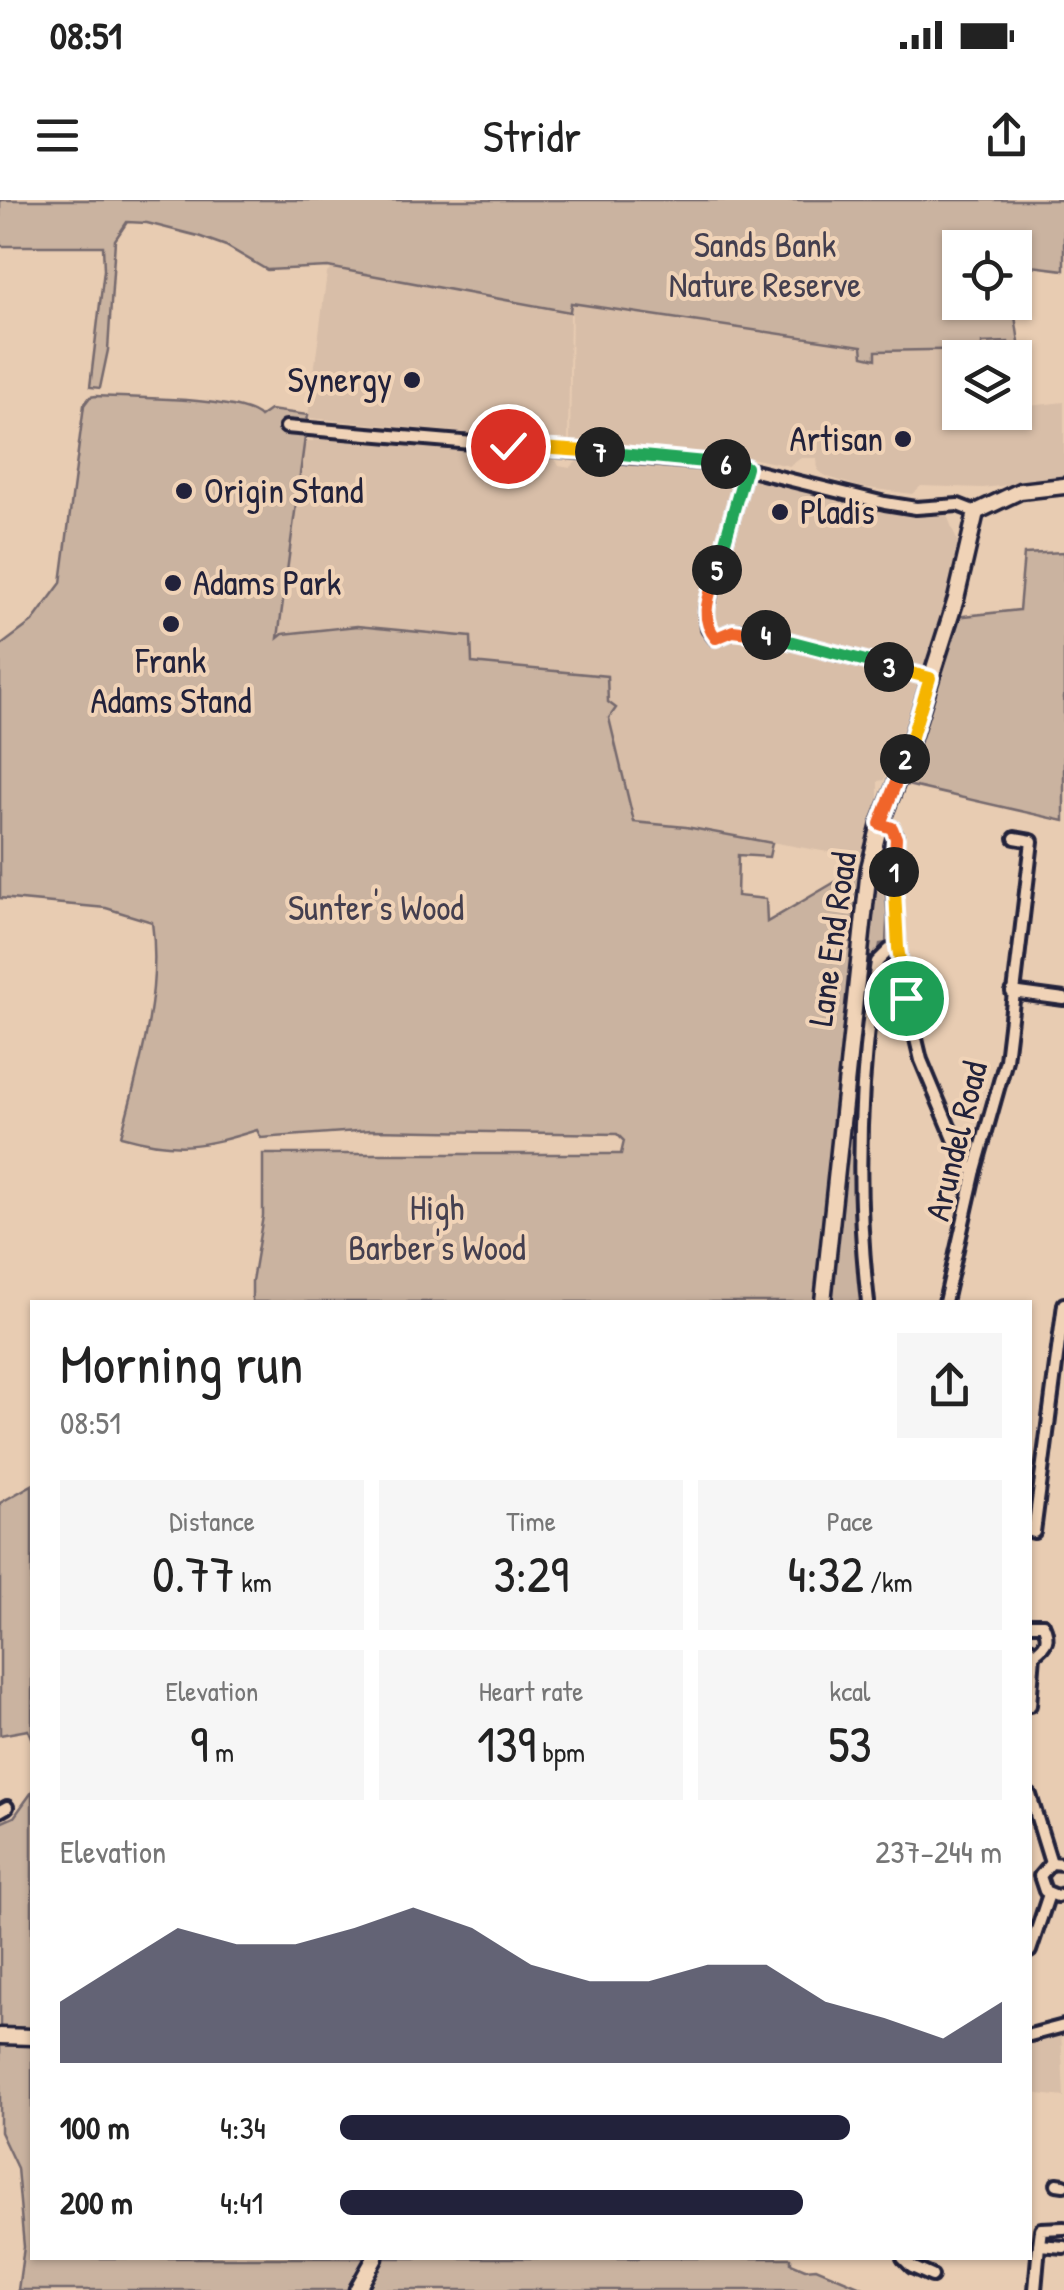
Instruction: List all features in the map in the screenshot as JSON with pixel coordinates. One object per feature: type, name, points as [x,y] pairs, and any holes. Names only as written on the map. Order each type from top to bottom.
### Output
[{"type":"street","points":[[286,426],[746,467],[916,508],[958,505],[976,512],[1020,491],[1064,486]]},
{"type":"street","points":[[746,467],[706,610],[708,629],[716,638],[733,631],[751,631],[930,678]]},
{"type":"street","name":"Lane End Road","points":[[824,1300],[869,868],[880,824],[900,775],[956,598],[976,512]]},
{"type":"street","points":[[880,824],[892,828],[896,838],[893,884],[898,948],[921,1060],[965,1165],[975,1170]]},
{"type":"street","name":"Arundel Road","points":[[946,1300],[975,1170],[1006,1060],[1032,841],[1015,838]]},
{"type":"street","points":[[868,1300],[861,1246],[863,1084],[877,962],[889,950],[898,948]]},
{"type":"street","points":[[1012,992],[1064,999]]},
{"type":"street","points":[[1032,1532],[1064,1304]]},
{"type":"street","points":[[1032,1624],[1043,1624],[1048,1635],[1047,1643],[1032,1651]]},
{"type":"street","points":[[1032,1801],[1051,1863]]},
{"type":"street","points":[[1064,1864],[1051,1863],[1035,1884],[1049,1894],[1064,1894]]},
{"type":"street","points":[[1032,1945],[1049,1894]]},
{"type":"street","points":[[1032,2034],[1064,2026]]},
{"type":"street","points":[[0,2036],[30,2037]]},
{"type":"street","points":[[1034,2290],[1041,2229],[1064,2228]]},
{"type":"street","points":[[1039,2245],[1064,2247]]},
{"type":"street","points":[[356,2290],[375,2260]]},
{"type":"street","points":[[905,2260],[932,2276]]},
{"type":"shaded area","points":[[332,268],[570,312],[568,442],[308,418],[327,273]]},
{"type":"shaded area","points":[[572,303],[820,340],[942,307],[942,320],[1016,320],[1019,340],[942,340],[942,430],[1032,430],[1032,406],[1064,402],[1064,478],[983,488],[921,486],[912,494],[860,487],[828,477],[818,471],[817,458],[801,458],[790,466],[742,456],[570,443]]},
{"type":"shaded area","points":[[319,435],[495,453],[512,451],[554,457],[559,466],[570,468],[579,459],[730,470],[829,494],[834,501],[862,508],[947,515],[958,543],[944,604],[893,760],[884,780],[878,781],[878,799],[862,858],[686,827],[621,820],[274,667],[305,441],[313,441]]},
{"type":"shaded area","points":[[1061,2031],[1064,2097],[1032,2090],[1032,2040]]},
{"type":"green space","name":"Sands Bank Nature Reserve","points":[[0,200],[1064,200],[1064,270],[1032,266],[1032,230],[942,230],[942,320],[1016,320],[1019,340],[942,340],[942,350],[876,351],[876,359],[863,356],[862,346],[571,303],[570,312],[328,267],[267,270],[226,246],[198,236],[127,222],[115,240],[108,350],[100,388],[90,387],[104,270],[103,246],[0,246]]},
{"type":"green space","points":[[90,397],[208,402],[249,410],[260,417],[270,410],[308,415],[278,638],[283,634],[357,626],[471,637],[472,663],[607,676],[608,702],[616,708],[609,718],[634,822],[772,843],[769,857],[738,855],[737,896],[766,899],[767,922],[864,865],[815,1300],[252,1300],[263,1216],[263,1154],[621,1154],[624,1141],[617,1134],[371,1130],[261,1138],[257,1130],[205,1144],[175,1146],[121,1136],[151,1003],[152,922],[106,908],[0,898],[0,646],[32,622],[61,583],[84,405]]},
{"type":"green space","points":[[1064,552],[1064,821],[907,785],[955,617],[1019,610],[1024,554]]},
{"type":"green space","points":[[886,844],[891,844],[886,943],[880,944],[860,1074],[865,1300],[827,1300],[862,944]]},
{"type":"green space","points":[[30,1486],[30,1735],[28,1730],[0,1735],[0,1503]]},
{"type":"green space","points":[[30,1795],[30,2031],[0,2031],[0,1823],[14,1817]]},
{"type":"green space","points":[[0,2042],[30,2042],[30,2260],[791,2260],[805,2269],[816,2268],[868,2290],[18,2290],[24,2247],[17,2168],[0,2132]]},
{"type":"place","name":"Synergy","points":[[412,380]]},
{"type":"place","name":"Artisan","points":[[903,439]]},
{"type":"place","name":"Origin Stand","points":[[184,491]]},
{"type":"place","name":"Pladis","points":[[780,512]]},
{"type":"place","name":"Adams Park","points":[[173,583]]},
{"type":"place","name":"Frank Adams Stand","points":[[171,624]]},
{"type":"route","points":[[508,446],[746,467],[706,610],[708,629],[716,638],[733,631],[751,631],[930,678],[900,775],[880,824],[892,828],[896,838],[893,884],[906,998]]},
{"type":"park label","name":"Sunter's Wood","points":[[376,908]]},
{"type":"park label","name":"High Barber's Wood","points":[[437,1228]]}]
